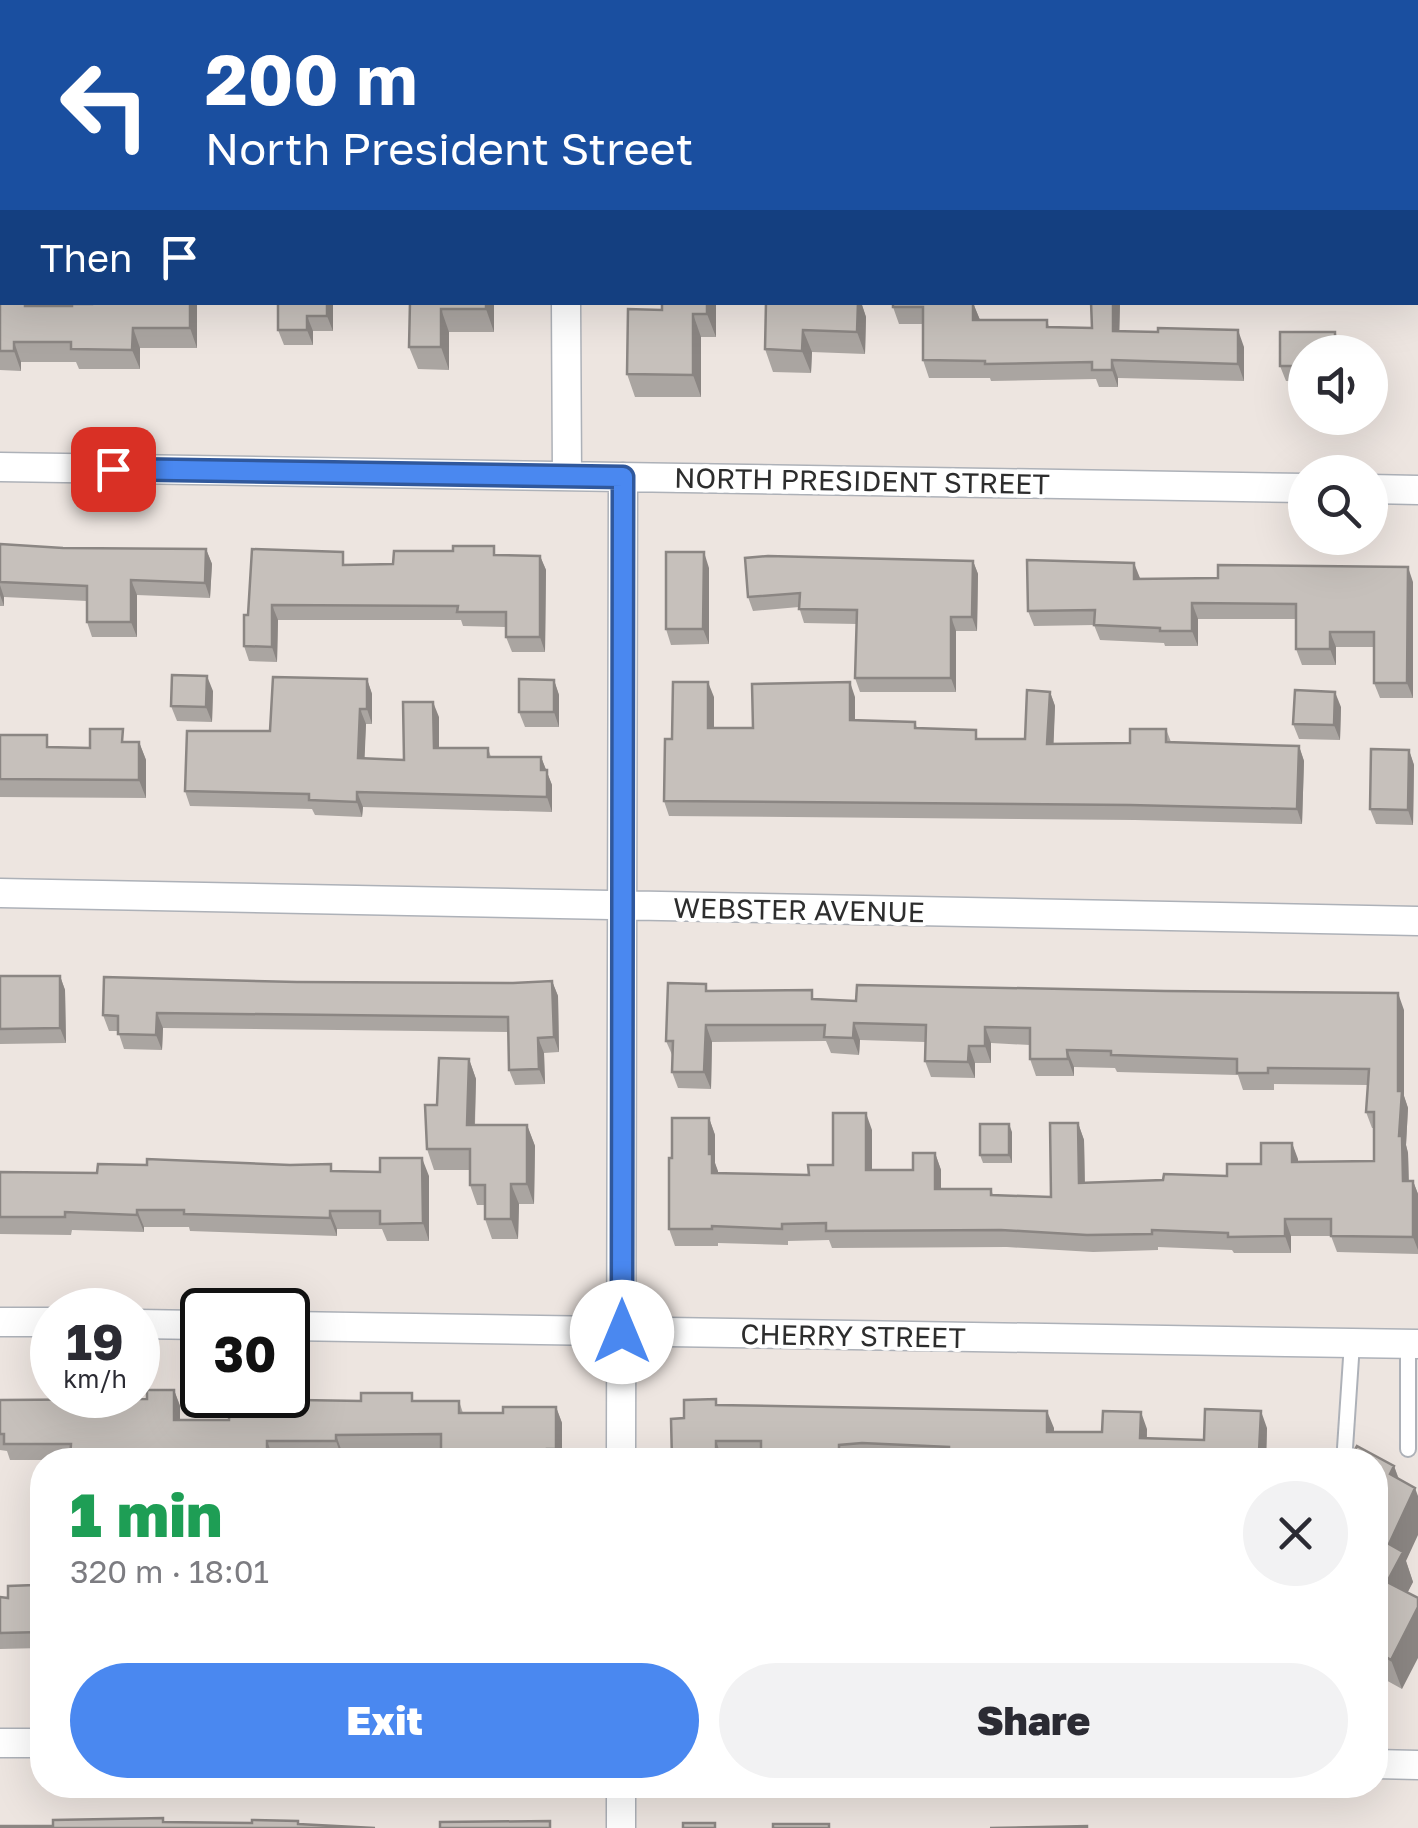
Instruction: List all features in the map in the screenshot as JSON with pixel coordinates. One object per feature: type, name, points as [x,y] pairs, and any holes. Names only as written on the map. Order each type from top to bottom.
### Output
[{"type":"street","points":[[566,305],[567,476]]},
{"type":"street","name":"NORTH PRESIDENT STREET","points":[[0,467],[1288,488]]},
{"type":"street","points":[[621,1448],[623,477]]},
{"type":"street","points":[[1388,490],[1418,490]]},
{"type":"street","name":"WEBSTER AVENUE","points":[[0,893],[1418,920]]},
{"type":"street","points":[[0,1322],[30,1322]]},
{"type":"street","name":"CHERRY STREET","points":[[310,1326],[1413,1344]]},
{"type":"street","points":[[0,1743],[30,1743]]},
{"type":"street","points":[[1388,1764],[1418,1765]]},
{"type":"street","points":[[621,1798],[621,1828]]},
{"type":"lane","points":[[1345,1448],[1352,1343]]},
{"type":"lane","points":[[1408,1448],[1413,1344]]},
{"type":"building","points":[[0,305],[190,305],[190,328],[133,328],[132,350],[71,349],[71,342],[14,342],[14,351],[0,351]]},
{"type":"building","points":[[278,305],[327,305],[327,316],[307,316],[307,330],[278,330]]},
{"type":"building","points":[[410,305],[486,305],[486,309],[441,309],[441,347],[409,347]]},
{"type":"building","points":[[662,305],[707,305],[707,314],[693,314],[693,375],[627,374],[628,309],[662,310]]},
{"type":"building","points":[[766,305],[858,305],[857,332],[803,330],[802,351],[765,349]]},
{"type":"building","points":[[973,305],[973,320],[1047,320],[1047,327],[1092,328],[1091,305],[1113,305],[1113,331],[1238,330],[1238,364],[1112,360],[1112,370],[1092,370],[1092,362],[985,364],[923,360],[923,307],[893,307]]},
{"type":"building","points":[[1280,332],[1335,332],[1288,335],[1288,366],[1280,366]]},
{"type":"building","points":[[0,544],[206,549],[205,583],[131,580],[131,622],[87,622],[87,586],[0,582]]},
{"type":"building","points":[[453,546],[494,546],[494,555],[540,556],[540,637],[506,637],[506,612],[457,612],[458,606],[272,605],[272,647],[244,646],[252,549],[343,552],[343,565],[393,564],[394,551],[453,551]]},
{"type":"building","points":[[666,552],[704,552],[703,629],[666,629]]},
{"type":"building","points":[[745,558],[973,561],[972,617],[951,617],[951,678],[855,678],[857,610],[799,609],[800,593],[748,597]]},
{"type":"building","points":[[1027,560],[1134,563],[1134,579],[1218,578],[1218,565],[1408,567],[1407,683],[1374,683],[1374,632],[1330,632],[1330,649],[1296,649],[1296,604],[1192,603],[1192,631],[1094,625],[1095,610],[1028,611]]},
{"type":"building","points":[[172,675],[207,676],[206,707],[171,706]]},
{"type":"building","points":[[273,677],[367,679],[367,709],[360,709],[358,758],[404,760],[403,702],[433,702],[434,748],[488,748],[488,757],[541,757],[541,770],[547,770],[547,797],[357,792],[357,802],[309,800],[309,794],[185,791],[187,731],[270,731]]},
{"type":"building","points":[[519,679],[554,680],[554,712],[519,712]]},
{"type":"building","points":[[673,682],[708,682],[708,728],[753,728],[752,684],[850,682],[850,720],[915,722],[915,728],[976,730],[976,739],[1025,739],[1027,690],[1050,692],[1047,744],[1130,743],[1130,729],[1166,729],[1166,742],[1299,746],[1297,809],[664,801],[665,739],[672,739]]},
{"type":"building","points":[[1295,690],[1335,692],[1334,725],[1293,724]]},
{"type":"building","points":[[90,729],[123,729],[122,742],[139,742],[139,780],[0,779],[0,735],[47,735],[47,747],[90,748]]},
{"type":"building","points":[[1371,749],[1409,750],[1408,810],[1370,809]]},
{"type":"building","points":[[0,976],[60,976],[60,1028],[0,1029]]},
{"type":"building","points":[[104,977],[297,982],[552,981],[554,1037],[538,1038],[539,1069],[509,1070],[508,1017],[157,1013],[156,1035],[118,1034],[118,1016],[103,1015]]},
{"type":"building","points":[[668,983],[706,984],[706,991],[812,990],[812,999],[856,1001],[857,985],[1398,993],[1398,1091],[1402,1091],[1399,1136],[1403,1181],[1413,1181],[1413,1237],[1331,1236],[1331,1219],[1285,1219],[1285,1236],[1228,1237],[1228,1233],[1152,1230],[1152,1234],[1087,1235],[1001,1230],[826,1231],[826,1223],[782,1224],[782,1229],[669,1229],[672,1118],[709,1118],[712,1173],[809,1175],[808,1165],[833,1165],[833,1113],[866,1113],[866,1170],[913,1170],[913,1153],[935,1153],[935,1189],[991,1189],[991,1195],[1051,1197],[1050,1123],[1078,1123],[1079,1183],[1163,1180],[1164,1174],[1227,1176],[1227,1164],[1261,1164],[1261,1143],[1292,1143],[1292,1162],[1374,1161],[1374,1112],[1366,1112],[1369,1069],[1268,1068],[1268,1073],[1237,1073],[1237,1059],[1111,1055],[1111,1051],[1067,1050],[1068,1059],[1030,1059],[1030,1028],[985,1027],[985,1046],[969,1046],[968,1062],[925,1061],[926,1025],[854,1023],[853,1038],[824,1037],[825,1025],[706,1025],[704,1072],[672,1072],[673,1041],[666,1041]]},
{"type":"building","points":[[439,1058],[469,1059],[467,1125],[527,1125],[527,1184],[511,1184],[511,1219],[485,1219],[485,1185],[470,1185],[470,1149],[427,1149],[425,1105],[437,1105]]},
{"type":"building","points":[[980,1124],[1009,1124],[1009,1155],[980,1155]]},
{"type":"building","points":[[380,1158],[422,1158],[423,1223],[380,1224],[380,1211],[330,1211],[330,1218],[184,1214],[184,1210],[137,1210],[137,1215],[65,1212],[65,1217],[0,1217],[0,1172],[97,1173],[98,1164],[147,1165],[147,1159],[331,1164],[331,1171],[380,1172]]},
{"type":"building","points":[[160,1390],[174,1390],[174,1420],[229,1420],[310,1418],[310,1400],[361,1401],[361,1393],[412,1393],[412,1401],[459,1401],[459,1413],[503,1413],[503,1407],[556,1407],[556,1448],[441,1448],[441,1434],[336,1435],[336,1441],[267,1441],[267,1448],[4,1444],[4,1434],[0,1434],[0,1400],[30,1400],[30,1418],[160,1418]]},
{"type":"building","points":[[716,1399],[716,1405],[1047,1411],[1047,1432],[1102,1432],[1103,1411],[1141,1412],[1140,1438],[1204,1440],[1205,1409],[1261,1411],[1259,1448],[949,1448],[862,1443],[839,1448],[761,1448],[761,1441],[716,1441],[716,1448],[672,1448],[671,1419],[684,1418],[684,1400]]},
{"type":"building","points":[[1388,1463],[1394,1466],[1390,1474],[1415,1488],[1389,1544],[1403,1552],[1388,1580]]},
{"type":"building","points":[[1388,1583],[1418,1598],[1418,1607],[1391,1660]]},
{"type":"building","points":[[30,1585],[30,1632],[0,1633],[0,1597],[8,1598],[8,1586]]},
{"type":"building","points":[[163,1818],[163,1822],[298,1821],[375,1828],[0,1828],[53,1826],[53,1820]]},
{"type":"building","points":[[550,1821],[550,1828],[440,1828],[440,1822]]},
{"type":"building","points":[[683,1823],[715,1823],[715,1828],[683,1828]]},
{"type":"building","points":[[773,1824],[829,1824],[829,1828],[773,1828]]},
{"type":"building","points":[[1087,1826],[1087,1828],[990,1828]]},
{"type":"route","points":[[113,469],[623,477],[622,1332]]}]
